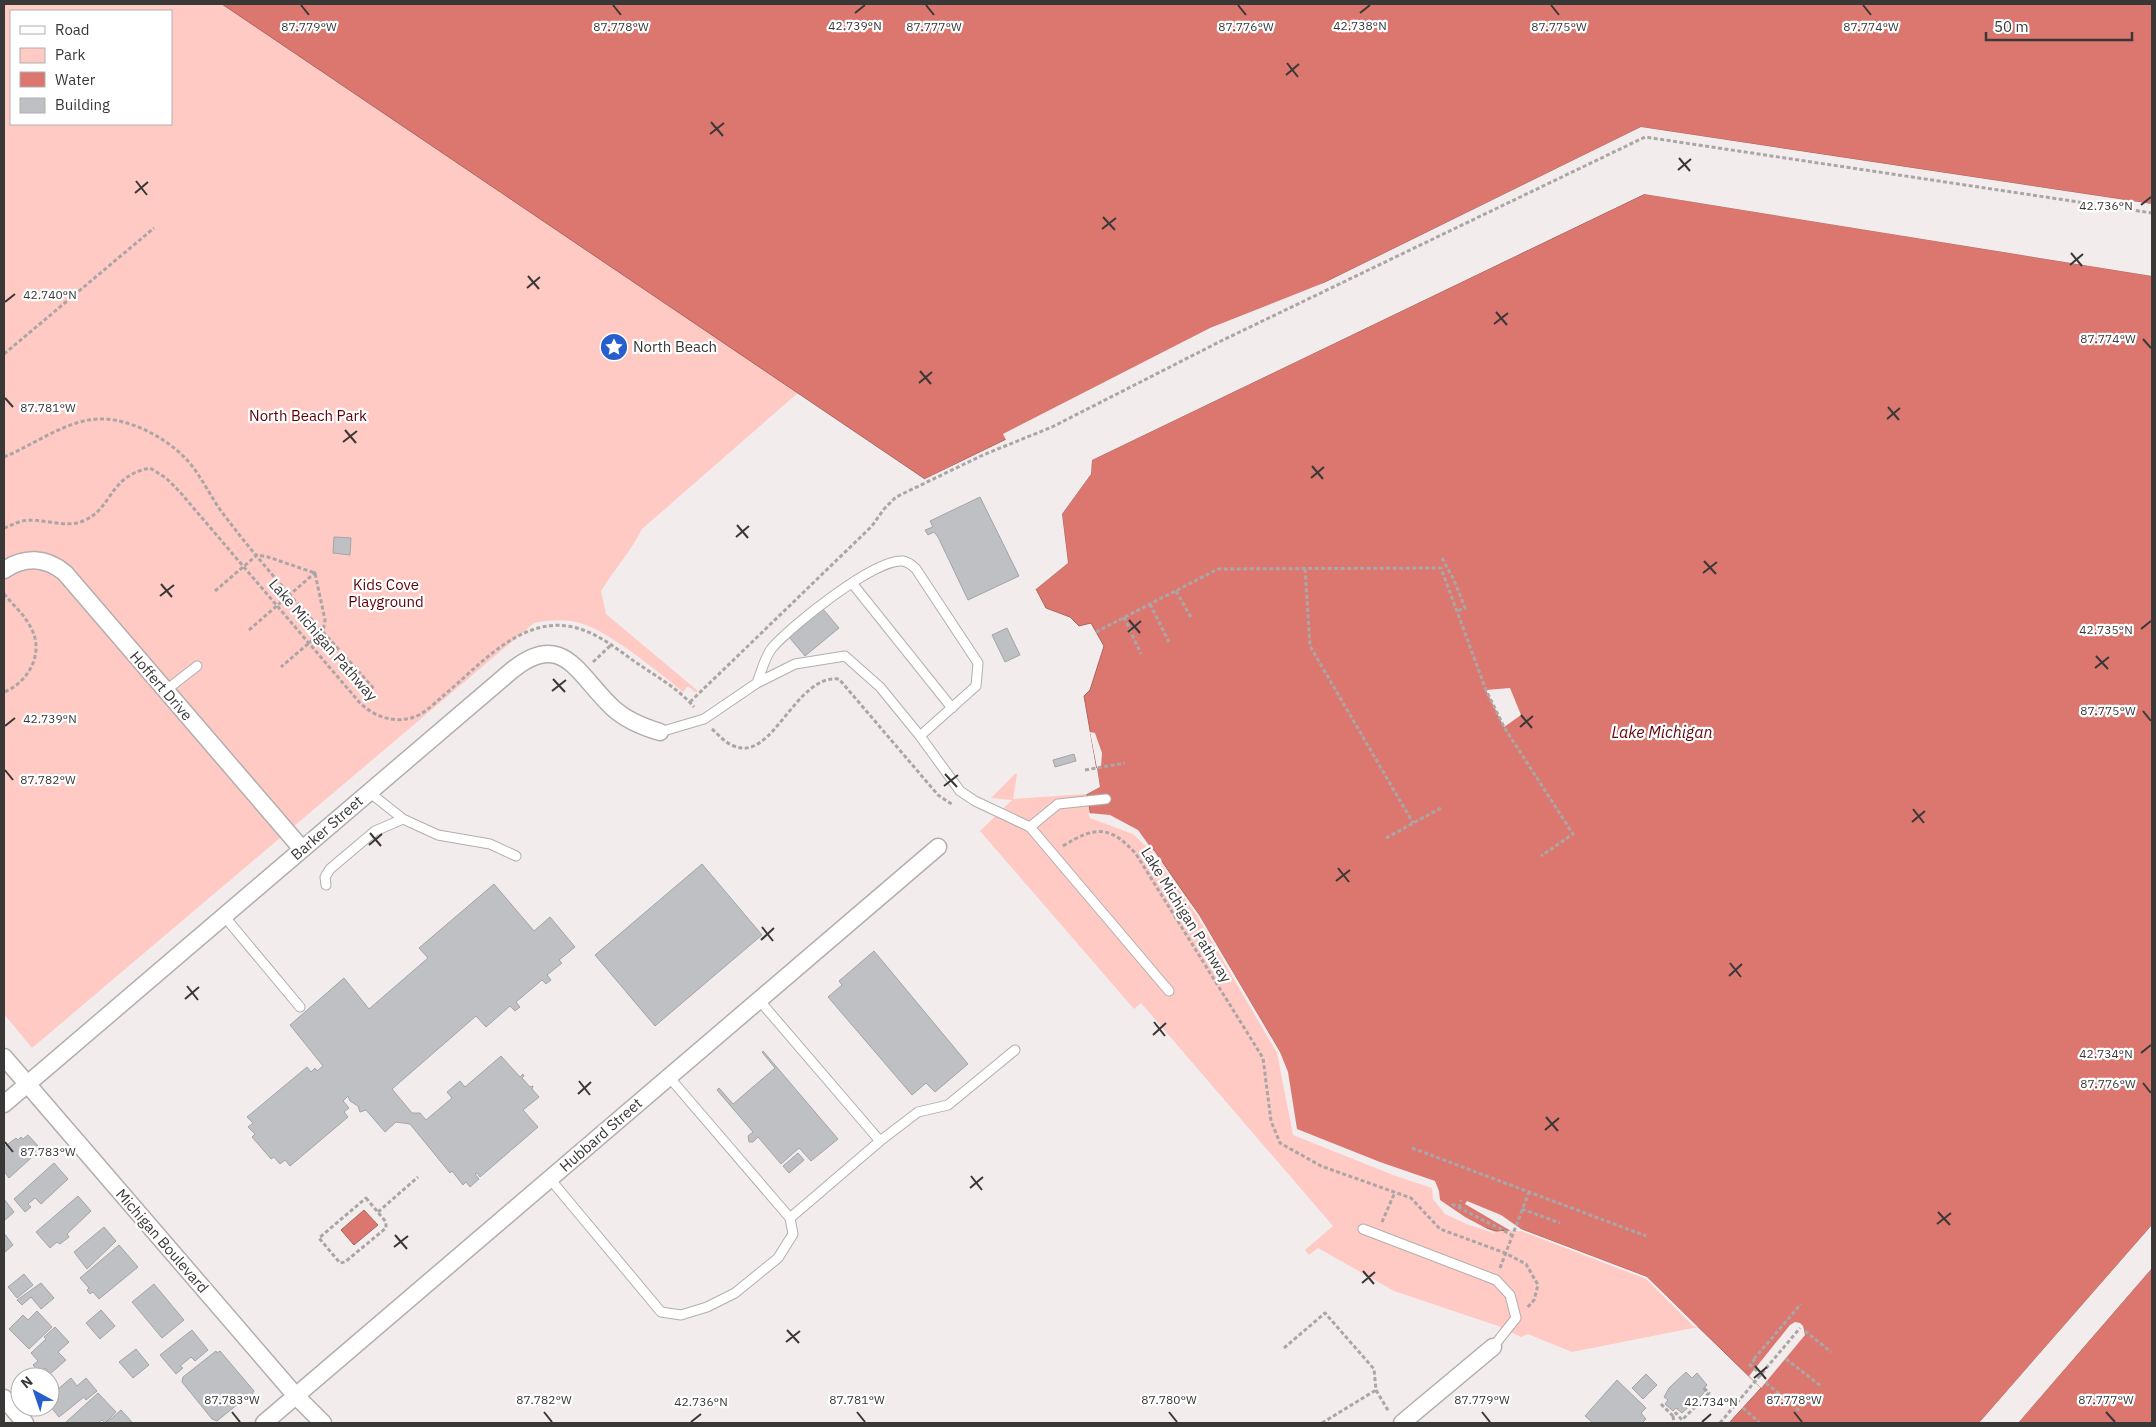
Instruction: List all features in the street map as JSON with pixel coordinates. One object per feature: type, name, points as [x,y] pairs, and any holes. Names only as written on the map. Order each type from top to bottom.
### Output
[{"type":"street","name":"Hoffert Drive","points":[[4,570],[14,563],[26,560],[48,561],[59,568],[302,849]]},
{"type":"street","name":"Barker Street","points":[[4,1104],[517,665],[535,655],[549,653],[566,658],[614,709],[640,726],[660,732]]},
{"type":"street","name":"Hubbard Street","points":[[264,1423],[938,847]]},
{"type":"street","name":"Michigan Boulevard","points":[[4,1057],[296,1396],[323,1423]]},
{"type":"street","points":[[1397,1420],[1493,1347]]},
{"type":"street","points":[[4,1398],[25,1423]]},
{"type":"lane","points":[[757,683],[770,649],[830,597],[886,564],[902,561],[916,569],[978,663],[976,686],[920,736]]},
{"type":"lane","points":[[852,583],[952,708]]},
{"type":"lane","points":[[660,732],[704,719],[757,683],[795,664],[845,656],[880,687],[920,736],[960,791],[975,801],[1030,827],[1169,991]]},
{"type":"lane","points":[[165,691],[197,666]]},
{"type":"lane","points":[[369,792],[403,819],[438,835],[490,844],[516,856]]},
{"type":"lane","points":[[1030,827],[1058,804],[1106,799]]},
{"type":"lane","points":[[326,885],[325,877],[330,869],[375,831],[403,819]]},
{"type":"lane","points":[[224,916],[300,1007]]},
{"type":"lane","points":[[759,1000],[880,1141]]},
{"type":"lane","points":[[790,1218],[880,1141],[918,1112],[948,1105],[1015,1050]]},
{"type":"lane","points":[[550,1180],[661,1312],[681,1315],[707,1307],[735,1293],[778,1258],[793,1234],[790,1218],[669,1077]]},
{"type":"lane","points":[[1364,1229],[1496,1280],[1510,1295],[1516,1318],[1493,1347]]},
{"type":"path","points":[[690,702],[872,526],[884,509],[896,497],[983,455],[1052,427],[1232,336],[1645,137],[2152,212]]},
{"type":"path","points":[[4,354],[154,228]]},
{"type":"path","points":[[4,458],[55,432],[90,420],[121,421],[139,427],[156,436],[188,461],[223,514],[375,690]]},
{"type":"path","name":"Lake Michigan Pathway","points":[[4,528],[23,521],[73,523],[83,521],[104,504],[126,476],[150,468],[166,478],[368,710],[378,716],[398,719],[420,714],[505,644],[534,628],[570,626],[595,635],[668,685],[690,702],[704,719],[729,744],[735,747],[752,747],[770,733],[812,686],[831,678],[839,679],[938,795],[945,801],[961,808]]},
{"type":"path","points":[[215,591],[257,555],[268,556],[316,572]]},
{"type":"path","points":[[1442,558],[1454,580],[1465,608],[1457,611]]},
{"type":"path","points":[[1096,632],[1218,569],[1441,568],[1486,690],[1504,727],[1573,834],[1541,856]]},
{"type":"path","points":[[1305,569],[1310,646],[1413,823]]},
{"type":"path","points":[[249,630],[316,572]]},
{"type":"path","points":[[280,667],[323,631],[325,620],[316,572]]},
{"type":"path","points":[[1176,591],[1192,619]]},
{"type":"path","points":[[4,594],[32,629],[35,653],[28,674],[16,686],[4,692]]},
{"type":"path","points":[[1150,604],[1169,642]]},
{"type":"path","points":[[1124,617],[1141,654]]},
{"type":"path","points":[[581,672],[606,652],[611,645]]},
{"type":"path","points":[[1085,770],[1125,763]]},
{"type":"path","points":[[1386,838],[1441,808]]},
{"type":"path","name":"Lake Michigan Pathway","points":[[1050,850],[1064,846],[1080,835],[1092,831],[1108,832],[1122,839],[1136,854],[1263,1058],[1271,1121],[1280,1143],[1321,1166],[1411,1198],[1440,1229],[1505,1253],[1526,1264],[1538,1285],[1534,1300],[1516,1318]]},
{"type":"path","points":[[1412,1148],[1646,1236]]},
{"type":"path","points":[[378,1212],[418,1177]]},
{"type":"path","points":[[1376,1234],[1395,1192]]},
{"type":"path","points":[[1496,1280],[1529,1192]]},
{"type":"path","points":[[366,1198],[378,1212],[386,1222],[386,1228],[345,1262],[340,1263],[319,1238],[366,1198]]},
{"type":"path","points":[[1459,1208],[1461,1200]]},
{"type":"path","points":[[1452,1204],[1512,1235]]},
{"type":"path","points":[[1522,1209],[1560,1223]]},
{"type":"path","points":[[1762,1375],[1750,1365],[1800,1304]]},
{"type":"path","points":[[1284,1348],[1325,1313],[1374,1369],[1376,1390],[1397,1420]]},
{"type":"path","points":[[1720,1423],[1800,1328]]},
{"type":"path","points":[[1805,1332],[1831,1352]]},
{"type":"path","points":[[1754,1359],[1762,1350]]},
{"type":"path","points":[[1786,1359],[1820,1386]]},
{"type":"path","points":[[1766,1383],[1800,1411]]},
{"type":"path","points":[[1673,1416],[1676,1414],[1682,1420],[1709,1393],[1704,1388]]},
{"type":"path","points":[[1322,1423],[1376,1390]]},
{"type":"path","points":[[1661,1404],[1673,1416],[1674,1423]]},
{"type":"path","points":[[1743,1408],[1760,1423]]},
{"type":"green space","name":"North Beach Park","points":[[4,4],[271,4],[816,377],[642,529],[601,591],[606,614],[698,691],[695,692],[688,686],[683,692],[633,653],[591,627],[562,620],[534,623],[32,1048],[4,1014]]},
{"type":"green space","points":[[1017,774],[1013,799],[1087,794],[1091,816],[1134,832],[1155,851],[1434,1186],[1470,1223],[1496,1231],[1521,1229],[1647,1277],[1698,1327],[1572,1352],[1528,1334],[1521,1337],[1498,1326],[1394,1291],[1318,1248],[1309,1255],[1305,1250],[1333,1226],[1141,1003],[1134,1009],[980,831],[1012,800],[991,798]]},
{"type":"water","points":[[222,4],[2152,4],[2152,204],[1641,127],[925,479]]},
{"type":"water","name":"Lake Michigan","points":[[1645,194],[2152,276],[2152,1225],[1979,1423],[1729,1423],[1761,1388],[1647,1277],[1521,1229],[1496,1231],[1470,1223],[1447,1212],[1436,1198],[1434,1186],[1295,1133],[1280,1052],[1199,915],[1155,851],[1134,832],[1091,816],[1087,794],[1100,787],[1084,696],[1090,690],[1104,646],[1091,623],[1079,626],[1070,617],[1046,608],[1036,589],[1068,563],[1062,514],[1091,474],[1092,460]]},
{"type":"water","points":[[364,1210],[378,1225],[354,1245],[341,1230]]},
{"type":"water","points":[[2152,1268],[2152,1423],[2018,1423]]},
{"type":"pier","points":[[1641,127],[2152,204],[2152,206],[1641,129],[926,482],[925,479],[1006,440],[1003,434],[1210,328],[1326,282]]},
{"type":"pier","points":[[1644,192],[2152,273],[2152,276],[1644,194],[1092,460],[1091,474],[1062,514],[1068,563],[1036,589],[1033,588],[1065,562],[1060,513],[1089,473],[1091,458]]},
{"type":"pier","points":[[1510,688],[1521,715],[1504,727],[1486,690]]},
{"type":"pier","points":[[1090,732],[1095,733],[1102,753],[1101,767],[1097,768]]},
{"type":"pier","points":[[1094,768],[1097,768],[1100,787],[1087,794],[1085,792],[1097,786]]},
{"type":"pier","points":[[1088,813],[1110,815],[1138,830],[1199,915],[1280,1052],[1288,1072],[1297,1129],[1380,1162],[1435,1181],[1440,1200],[1465,1217],[1497,1234],[1469,1225],[1445,1214],[1433,1199],[1432,1188],[1393,1175],[1293,1135],[1277,1053],[1197,916],[1153,853],[1133,834],[1090,818]]},
{"type":"pier","points":[[1467,1201],[1501,1215],[1521,1229],[1647,1277],[1698,1327],[1693,1326],[1646,1279],[1521,1231],[1511,1231],[1465,1204]]},
{"type":"pier","points":[[2152,1225],[2152,1229],[1983,1423],[1979,1423]]},
{"type":"pier","points":[[2152,1266],[2018,1423],[2015,1423]]},
{"type":"pier","points":[[1795,1322],[1803,1326],[1805,1335],[1761,1388],[1749,1376],[1790,1325]]},
{"type":"building","points":[[980,497],[1019,576],[968,600],[938,537],[934,532],[928,535],[925,530],[933,527],[930,521]]},
{"type":"building","points":[[334,537],[351,538],[350,555],[333,553]]},
{"type":"building","points":[[823,609],[839,628],[805,656],[789,637]]},
{"type":"building","points":[[1007,628],[1020,655],[1005,662],[992,635]]},
{"type":"building","points":[[1074,754],[1076,761],[1055,767],[1053,760]]},
{"type":"building","points":[[702,864],[762,935],[655,1026],[595,955]]},
{"type":"building","points":[[494,884],[534,931],[550,917],[575,947],[559,960],[562,963],[547,975],[551,980],[546,984],[542,980],[516,1002],[520,1007],[515,1011],[510,1006],[486,1027],[476,1016],[392,1089],[412,1113],[420,1113],[426,1120],[452,1098],[447,1092],[460,1081],[465,1087],[501,1056],[520,1077],[523,1074],[522,1078],[530,1087],[533,1086],[532,1089],[539,1097],[523,1110],[538,1127],[480,1177],[477,1173],[475,1174],[479,1179],[470,1187],[466,1182],[463,1185],[452,1171],[450,1173],[410,1124],[396,1122],[385,1132],[366,1110],[360,1112],[358,1106],[350,1101],[348,1096],[343,1101],[349,1108],[344,1112],[348,1117],[290,1166],[285,1160],[280,1164],[274,1157],[271,1159],[252,1137],[255,1134],[248,1127],[253,1123],[247,1117],[307,1067],[311,1072],[315,1068],[317,1071],[323,1066],[290,1025],[344,978],[369,1009],[428,958],[419,948]]},
{"type":"building","points":[[874,951],[968,1064],[935,1092],[926,1083],[912,1095],[828,997],[842,985],[839,981]]},
{"type":"building","points":[[763,1051],[838,1139],[811,1161],[799,1148],[781,1164],[758,1137],[753,1142],[749,1142],[748,1136],[753,1132],[717,1090],[719,1088],[733,1104],[775,1068]]},
{"type":"building","points":[[28,1135],[41,1149],[9,1178],[4,1171],[4,1147],[16,1138],[18,1140],[21,1137],[23,1139]]},
{"type":"building","points":[[798,1153],[804,1160],[789,1173],[783,1166]]},
{"type":"building","points":[[54,1163],[68,1179],[41,1204],[35,1198],[28,1204],[31,1207],[25,1212],[14,1199]]},
{"type":"building","points":[[78,1196],[91,1211],[67,1234],[69,1237],[60,1244],[57,1242],[50,1248],[36,1232]]},
{"type":"building","points":[[4,1199],[14,1212],[4,1221]]},
{"type":"building","points":[[104,1227],[116,1241],[87,1269],[74,1252]]},
{"type":"building","points":[[4,1233],[13,1245],[4,1253]]},
{"type":"building","points":[[119,1245],[138,1267],[99,1299],[93,1292],[90,1294],[87,1290],[89,1288],[80,1278]]},
{"type":"building","points":[[24,1274],[33,1285],[17,1298],[8,1287]]},
{"type":"building","points":[[41,1283],[54,1298],[41,1309],[31,1297],[22,1305],[17,1300]]},
{"type":"building","points":[[154,1284],[184,1320],[162,1338],[132,1302]]},
{"type":"building","points":[[101,1310],[115,1326],[100,1339],[86,1323]]},
{"type":"building","points":[[37,1311],[52,1327],[29,1349],[9,1329],[23,1315],[28,1320]]},
{"type":"building","points":[[55,1327],[69,1342],[58,1352],[66,1360],[58,1367],[35,1367],[33,1365],[38,1361],[31,1353],[46,1339],[44,1337]]},
{"type":"building","points":[[192,1330],[208,1350],[195,1361],[191,1357],[180,1366],[183,1368],[176,1374],[160,1355]]},
{"type":"building","points":[[136,1349],[149,1365],[133,1378],[119,1362]]},
{"type":"building","points":[[216,1351],[217,1353],[220,1351],[254,1391],[251,1396],[249,1395],[217,1421],[212,1419],[182,1382],[183,1377]]},
{"type":"building","points":[[1686,1372],[1692,1378],[1697,1373],[1707,1385],[1703,1389],[1705,1391],[1702,1395],[1682,1413],[1676,1408],[1673,1411],[1665,1404],[1668,1400],[1664,1397],[1669,1388]]},
{"type":"building","points":[[1646,1374],[1657,1385],[1643,1399],[1632,1388]]},
{"type":"building","points":[[71,1378],[77,1386],[86,1378],[97,1391],[86,1400],[84,1397],[60,1416],[60,1387]]},
{"type":"building","points":[[1617,1380],[1646,1408],[1641,1413],[1646,1419],[1642,1423],[1593,1423],[1585,1416]]},
{"type":"building","points":[[98,1393],[116,1412],[105,1423],[102,1420],[98,1423],[65,1423]]},
{"type":"building","points":[[121,1410],[133,1423],[106,1423]]},
{"type":"place","name":"North Beach","points":[[614,347]]},
{"type":"park label","name":"Kids Cove Playground","points":[[386,594]]}]
